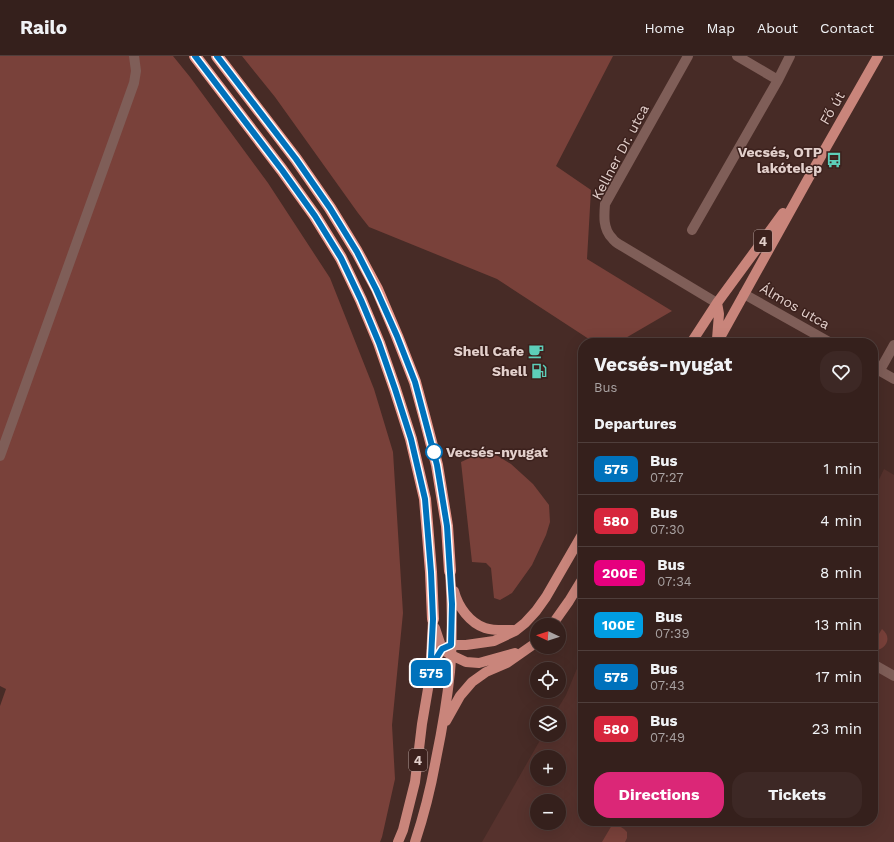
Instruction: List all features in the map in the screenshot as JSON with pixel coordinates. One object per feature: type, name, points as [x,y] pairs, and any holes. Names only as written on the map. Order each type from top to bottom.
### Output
[{"type":"highway","points":[[195,56],[315,216],[341,258],[364,307],[398,396],[411,439],[425,499],[433,619]]},
{"type":"highway","points":[[217,56],[296,159],[330,208],[357,252],[380,296],[415,382],[437,465],[447,526],[450,571]]},
{"type":"main road","name":"Fő út","points":[[720,338],[878,56]]},
{"type":"main road","name":"4","points":[[694,338],[717,303],[808,179]]},
{"type":"main road","points":[[717,303],[719,314],[717,338]]},
{"type":"main road","points":[[433,619],[442,649],[451,650],[466,645],[494,641],[515,630],[525,623],[546,597],[578,542]]},
{"type":"main road","points":[[450,571],[455,595],[461,609],[474,622],[485,628],[515,630]]},
{"type":"main road","points":[[443,726],[450,672],[451,650],[452,604],[450,571]]},
{"type":"main road","points":[[557,618],[578,586]]},
{"type":"main road","points":[[430,677],[433,619]]},
{"type":"main road","points":[[451,650],[466,662],[479,664],[528,648]]},
{"type":"main road","name":"4","points":[[414,842],[431,784],[443,726],[460,696],[472,682],[486,672],[507,663],[528,648]]},
{"type":"main road","name":"4","points":[[398,842],[403,830],[415,782],[430,677],[435,660],[442,649]]},
{"type":"street","points":[[0,456],[134,83],[136,70],[134,56]]},
{"type":"street","name":"Kellner Dr. utca","points":[[688,56],[605,204],[604,216],[606,228],[611,238],[717,303]]},
{"type":"street","points":[[737,56],[778,80]]},
{"type":"street","points":[[692,230],[778,80],[790,56]]},
{"type":"street","name":"Álmos utca","points":[[744,294],[822,338]]},
{"type":"street","points":[[878,366],[894,345]]},
{"type":"street","points":[[878,370],[894,379]]},
{"type":"street","points":[[878,667],[894,676]]},
{"type":"shaded area","points":[[0,56],[173,56],[268,183],[330,278],[374,389],[393,452],[403,613],[392,725],[395,779],[380,842],[0,842],[0,706],[6,689],[0,686]]},
{"type":"shaded area","points":[[242,56],[613,56],[556,166],[591,190],[587,259],[672,311],[626,338],[587,338],[497,279],[369,227],[275,97]]},
{"type":"shaded area","points":[[493,453],[511,464],[533,484],[549,505],[550,522],[546,535],[532,565],[512,593],[500,600],[494,598],[491,568],[486,563],[472,562],[461,462],[474,456]]},
{"type":"shaded area","points":[[884,469],[894,475],[894,842],[482,842],[530,758],[530,786],[566,786],[566,750],[534,750],[539,742],[566,742],[566,706],[559,706],[564,698],[566,698],[578,666],[578,826],[878,826],[878,482]]},
{"type":"shaded area","points":[[882,629],[887,636],[887,640],[884,646],[878,650],[878,635]]},
{"type":"shaded area","points":[[611,826],[619,826],[627,832],[625,842],[602,842]]},
{"type":"bus line","name":"575","points":[[195,56],[315,216],[341,258],[379,343],[411,439],[425,499],[433,619],[430,677],[435,660],[442,649],[451,645],[452,604],[447,526],[437,465],[415,382],[382,301],[357,252],[330,208],[296,159],[217,56]]},
{"type":"place","name":"Vecsés, OTP lakótelep","points":[[834,160]]},
{"type":"place","name":"Shell Cafe","points":[[536,351]]},
{"type":"place","name":"Shell","points":[[539,371]]},
{"type":"place","name":"Vecsés-nyugat","points":[[434,452]]}]
